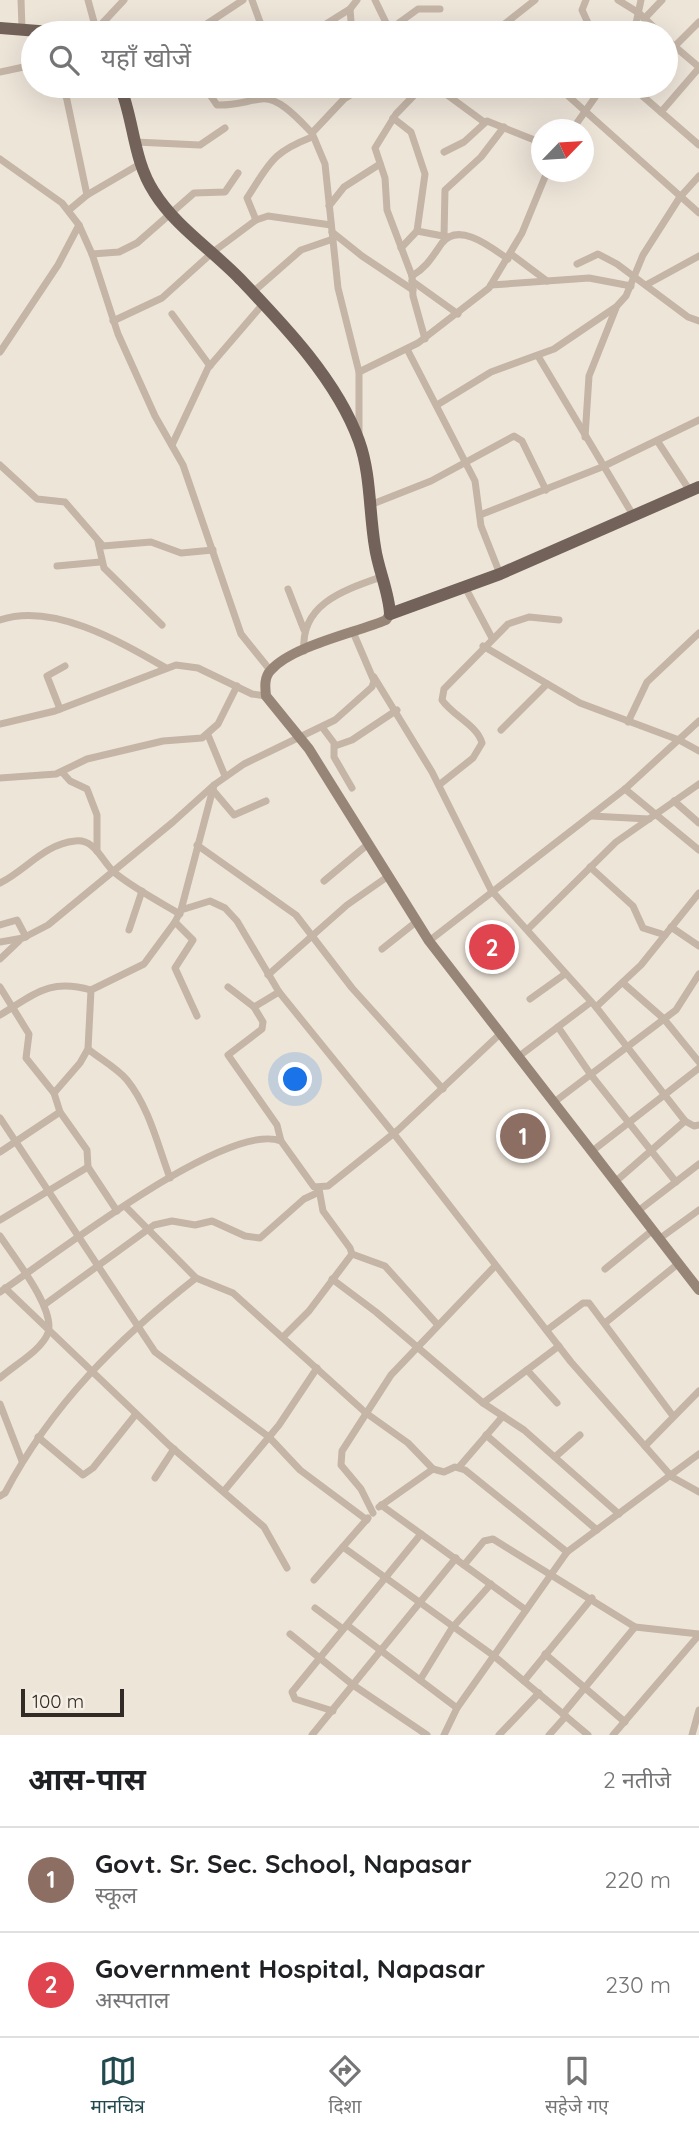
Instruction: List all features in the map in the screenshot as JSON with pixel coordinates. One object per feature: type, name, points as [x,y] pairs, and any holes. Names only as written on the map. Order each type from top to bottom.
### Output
[{"type":"main road","points":[[0,27],[21,28]]},
{"type":"main road","points":[[123,98],[140,164],[154,192],[172,214],[253,292],[336,397],[359,442],[381,577],[390,614]]},
{"type":"main road","points":[[695,489],[500,574],[390,614],[386,620],[304,651],[270,670],[265,683],[266,696],[273,709],[300,736],[429,941],[699,1290]]},
{"type":"street","points":[[21,0],[22,21]]},
{"type":"street","points":[[88,0],[94,21]]},
{"type":"street","points":[[106,21],[124,0]]},
{"type":"street","points":[[211,21],[243,0]]},
{"type":"street","points":[[252,0],[260,21]]},
{"type":"street","points":[[331,21],[350,9],[357,0]]},
{"type":"street","points":[[375,0],[385,21]]},
{"type":"street","points":[[508,21],[535,0]]},
{"type":"street","points":[[586,0],[582,10],[587,21]]},
{"type":"street","points":[[618,0],[647,21]]},
{"type":"street","points":[[639,21],[641,0]]},
{"type":"street","points":[[641,16],[662,0]]},
{"type":"street","points":[[350,9],[351,21]]},
{"type":"street","points":[[403,21],[418,9],[440,9]]},
{"type":"street","points":[[678,43],[699,22]]},
{"type":"street","points":[[678,50],[699,67],[678,92]]},
{"type":"street","points":[[0,72],[21,68]]},
{"type":"street","points":[[67,98],[87,195]]},
{"type":"street","points":[[212,98],[217,105],[247,103],[264,98],[273,101],[312,135],[325,164],[338,288],[359,372],[359,442]]},
{"type":"street","points":[[256,220],[247,198],[272,160],[284,148],[312,135],[346,98]]},
{"type":"street","points":[[412,98],[393,118],[376,148],[386,184],[387,210],[412,278],[425,339]]},
{"type":"street","points":[[451,98],[484,122],[531,139]]},
{"type":"street","points":[[569,98],[699,213]]},
{"type":"street","points":[[579,119],[594,98]]},
{"type":"street","points":[[645,98],[699,145]]},
{"type":"street","points":[[661,112],[673,98]]},
{"type":"street","points":[[393,118],[411,132],[425,174],[418,231],[401,248]]},
{"type":"street","points":[[444,152],[464,142],[484,122]]},
{"type":"street","points":[[412,278],[427,266],[446,237],[445,190],[457,176],[481,157],[504,127]]},
{"type":"street","points":[[135,142],[200,145],[225,128]]},
{"type":"street","points":[[0,159],[69,210],[79,225],[92,254],[113,321],[155,416],[183,465],[240,634],[270,670]]},
{"type":"street","points":[[69,210],[87,195],[140,164]]},
{"type":"street","points":[[329,206],[344,187],[380,164]]},
{"type":"street","points":[[92,254],[127,248],[172,214],[194,193],[225,192],[238,173]]},
{"type":"street","points":[[585,438],[589,376],[616,307],[632,282],[643,255],[680,197],[699,176]]},
{"type":"street","points":[[359,372],[425,339],[491,285],[509,257],[543,182]]},
{"type":"street","points":[[113,321],[162,298],[213,252],[256,220],[268,216],[332,232],[413,290]]},
{"type":"street","points":[[0,352],[58,265],[79,225]]},
{"type":"street","points":[[418,231],[446,237],[475,238],[547,281]]},
{"type":"street","points":[[253,292],[301,250],[332,232]]},
{"type":"street","points":[[577,264],[598,254],[632,282]]},
{"type":"street","points":[[646,285],[699,256]]},
{"type":"street","points":[[412,278],[458,314]]},
{"type":"street","points":[[491,285],[589,278],[632,282],[646,285],[688,317],[699,321]]},
{"type":"street","points":[[172,444],[210,366],[262,304]]},
{"type":"street","points":[[437,405],[491,372],[561,345],[616,307]]},
{"type":"street","points":[[172,314],[210,366]]},
{"type":"street","points":[[407,349],[466,462],[478,491],[484,535],[500,574]]},
{"type":"street","points":[[538,356],[633,516]]},
{"type":"street","points":[[480,515],[602,467],[699,420]]},
{"type":"street","points":[[370,505],[422,486],[514,436],[522,441],[547,490]]},
{"type":"street","points":[[658,442],[695,489]]},
{"type":"street","points":[[0,465],[37,499],[65,502],[98,542],[111,547],[152,542],[181,553],[213,550]]},
{"type":"street","points":[[98,542],[100,562],[109,575],[162,625]]},
{"type":"street","points":[[57,566],[100,562]]},
{"type":"street","points":[[304,630],[331,596],[381,577]]},
{"type":"street","points":[[465,587],[492,638]]},
{"type":"street","points":[[288,589],[304,630],[304,651]]},
{"type":"street","points":[[0,610],[3,619],[24,616],[82,625],[132,648],[166,668]]},
{"type":"street","points":[[439,785],[472,758],[482,744],[475,731],[446,706],[441,693],[483,646],[518,619],[559,620]]},
{"type":"street","points":[[353,632],[374,677],[397,710],[439,785],[491,890],[594,1005],[666,1093],[685,1121],[694,1126],[699,1125]]},
{"type":"street","points":[[628,722],[647,682],[699,633]]},
{"type":"street","points":[[483,646],[580,704],[679,740],[699,751]]},
{"type":"street","points":[[0,724],[60,709],[181,664],[198,668],[266,696]]},
{"type":"street","points":[[60,709],[47,676],[65,666]]},
{"type":"street","points":[[0,942],[24,937],[48,925],[225,776],[335,720],[372,687],[374,677]]},
{"type":"street","points":[[501,730],[547,684]]},
{"type":"street","points":[[0,778],[62,772],[88,759],[163,741],[208,735],[218,724],[237,686]]},
{"type":"street","points":[[335,746],[352,740],[397,710]]},
{"type":"street","points":[[429,941],[491,890],[625,789],[699,721]]},
{"type":"street","points":[[322,727],[335,746],[334,757],[352,789]]},
{"type":"street","points":[[208,735],[225,776]]},
{"type":"street","points":[[62,772],[70,781],[87,789],[97,815],[97,851]]},
{"type":"street","points":[[528,929],[616,842],[699,784]]},
{"type":"street","points":[[213,787],[234,815],[266,802]]},
{"type":"street","points":[[0,1015],[39,991],[59,984],[91,990],[144,964],[180,912],[213,787]]},
{"type":"street","points":[[625,789],[654,817],[699,850]]},
{"type":"street","points":[[674,800],[699,823]]},
{"type":"street","points":[[590,816],[654,817]]},
{"type":"street","points":[[0,883],[37,856],[73,841],[85,842],[97,851],[114,872],[180,912]]},
{"type":"street","points":[[197,845],[284,905],[313,936],[352,988],[443,1089]]},
{"type":"street","points":[[324,881],[367,845]]},
{"type":"street","points":[[590,867],[634,906],[643,928],[665,936]]},
{"type":"street","points":[[268,975],[347,905],[387,877]]},
{"type":"street","points":[[128,930],[142,891]]},
{"type":"street","points":[[519,1056],[623,983],[699,893]]},
{"type":"street","points":[[180,912],[204,901],[225,908],[237,921],[279,992],[394,1134],[559,1346],[672,1476],[699,1492]]},
{"type":"street","points":[[0,925],[17,920],[24,937]]},
{"type":"street","points":[[175,922],[193,940],[175,968],[197,1016]]},
{"type":"street","points":[[382,949],[416,922]]},
{"type":"street","points":[[671,927],[699,946]]},
{"type":"street","points":[[0,959],[24,937]]},
{"type":"street","points":[[530,999],[565,974]]},
{"type":"street","points":[[553,1103],[682,1004],[699,974]]},
{"type":"street","points":[[623,983],[664,1019],[699,1062]]},
{"type":"street","points":[[0,987],[31,1038],[25,1051],[26,1058],[54,1093],[60,1112],[87,1150],[88,1167],[117,1211]]},
{"type":"street","points":[[228,987],[254,1007],[263,1022],[262,1029],[228,1055],[277,1125],[281,1141],[319,1190],[323,1211],[351,1248],[352,1254],[309,1311],[282,1336]]},
{"type":"street","points":[[54,1093],[88,1049],[91,990]]},
{"type":"street","points":[[254,1007],[279,992]]},
{"type":"street","points":[[558,1027],[591,1074],[676,1182]]},
{"type":"street","points":[[44,1305],[149,1228],[172,1221],[195,1225],[212,1222],[245,1236],[260,1238],[304,1199],[328,1186],[394,1134],[501,1033]]},
{"type":"street","points":[[88,1049],[120,1074],[132,1088],[170,1178]]},
{"type":"street","points":[[590,1152],[699,1068]]},
{"type":"street","points":[[0,1152],[60,1112]]},
{"type":"street","points":[[0,1118],[135,1326],[162,1358],[269,1437],[300,1470],[367,1520]]},
{"type":"street","points":[[615,1182],[685,1121]]},
{"type":"street","points":[[281,1141],[242,1141],[170,1178],[117,1211],[3,1290],[174,1449],[268,1531],[287,1568]]},
{"type":"street","points":[[638,1211],[699,1164]]},
{"type":"street","points":[[0,1220],[88,1167]]},
{"type":"street","points":[[125,1206],[196,1278],[229,1290],[366,1413],[408,1443],[433,1469],[444,1472],[459,1467],[503,1416]]},
{"type":"street","points":[[605,1269],[656,1234],[699,1210]]},
{"type":"street","points":[[0,1236],[44,1305],[48,1332],[33,1350],[0,1378]]},
{"type":"street","points":[[352,1254],[385,1266],[437,1325]]},
{"type":"street","points":[[605,1323],[679,1263]]},
{"type":"street","points":[[373,1513],[364,1493],[339,1461],[342,1451],[366,1413],[416,1346],[495,1266]]},
{"type":"street","points":[[0,1496],[5,1493],[22,1461],[65,1398],[135,1326],[196,1278]]},
{"type":"street","points":[[332,1279],[483,1404],[503,1416],[555,1457],[619,1514]]},
{"type":"street","points":[[547,1330],[586,1302],[605,1323],[673,1416]]},
{"type":"street","points":[[483,1404],[559,1346]]},
{"type":"street","points":[[224,1491],[269,1437],[317,1368]]},
{"type":"street","points":[[527,1370],[556,1403]]},
{"type":"street","points":[[645,1446],[699,1391]]},
{"type":"street","points":[[0,1404],[22,1461]]},
{"type":"street","points":[[38,1437],[78,1473],[88,1474],[136,1414]]},
{"type":"street","points":[[555,1457],[580,1434]]},
{"type":"street","points":[[486,1435],[597,1530]]},
{"type":"street","points":[[155,1478],[174,1449]]},
{"type":"street","points":[[445,1734],[457,1708],[567,1552],[699,1454]]},
{"type":"street","points":[[459,1467],[567,1552]]},
{"type":"street","points":[[314,1580],[381,1505],[433,1469]]},
{"type":"street","points":[[381,1505],[526,1610]]},
{"type":"street","points":[[333,1712],[292,1696],[318,1658],[386,1580],[421,1534]]},
{"type":"street","points":[[464,1565],[484,1541],[493,1539],[635,1627],[699,1635]]},
{"type":"street","points":[[343,1547],[494,1656],[588,1735]]},
{"type":"street","points":[[312,1735],[456,1558]]},
{"type":"street","points":[[420,1679],[452,1628],[491,1584]]},
{"type":"street","points":[[524,1681],[592,1598]]},
{"type":"street","points":[[315,1608],[381,1650],[457,1708]]},
{"type":"street","points":[[549,1735],[635,1627]]},
{"type":"street","points":[[290,1634],[353,1685],[427,1735]]},
{"type":"street","points":[[613,1735],[699,1635]]},
{"type":"street","points":[[545,1654],[625,1721]]},
{"type":"street","points":[[499,1735],[538,1693]]},
{"type":"street","points":[[692,1735],[699,1710]]},
{"type":"place","name":"Government Hospital, Napasar","points":[[492,947]]},
{"type":"place","name":"Govt. Sr. Sec. School, Napasar","points":[[523,1136]]}]
